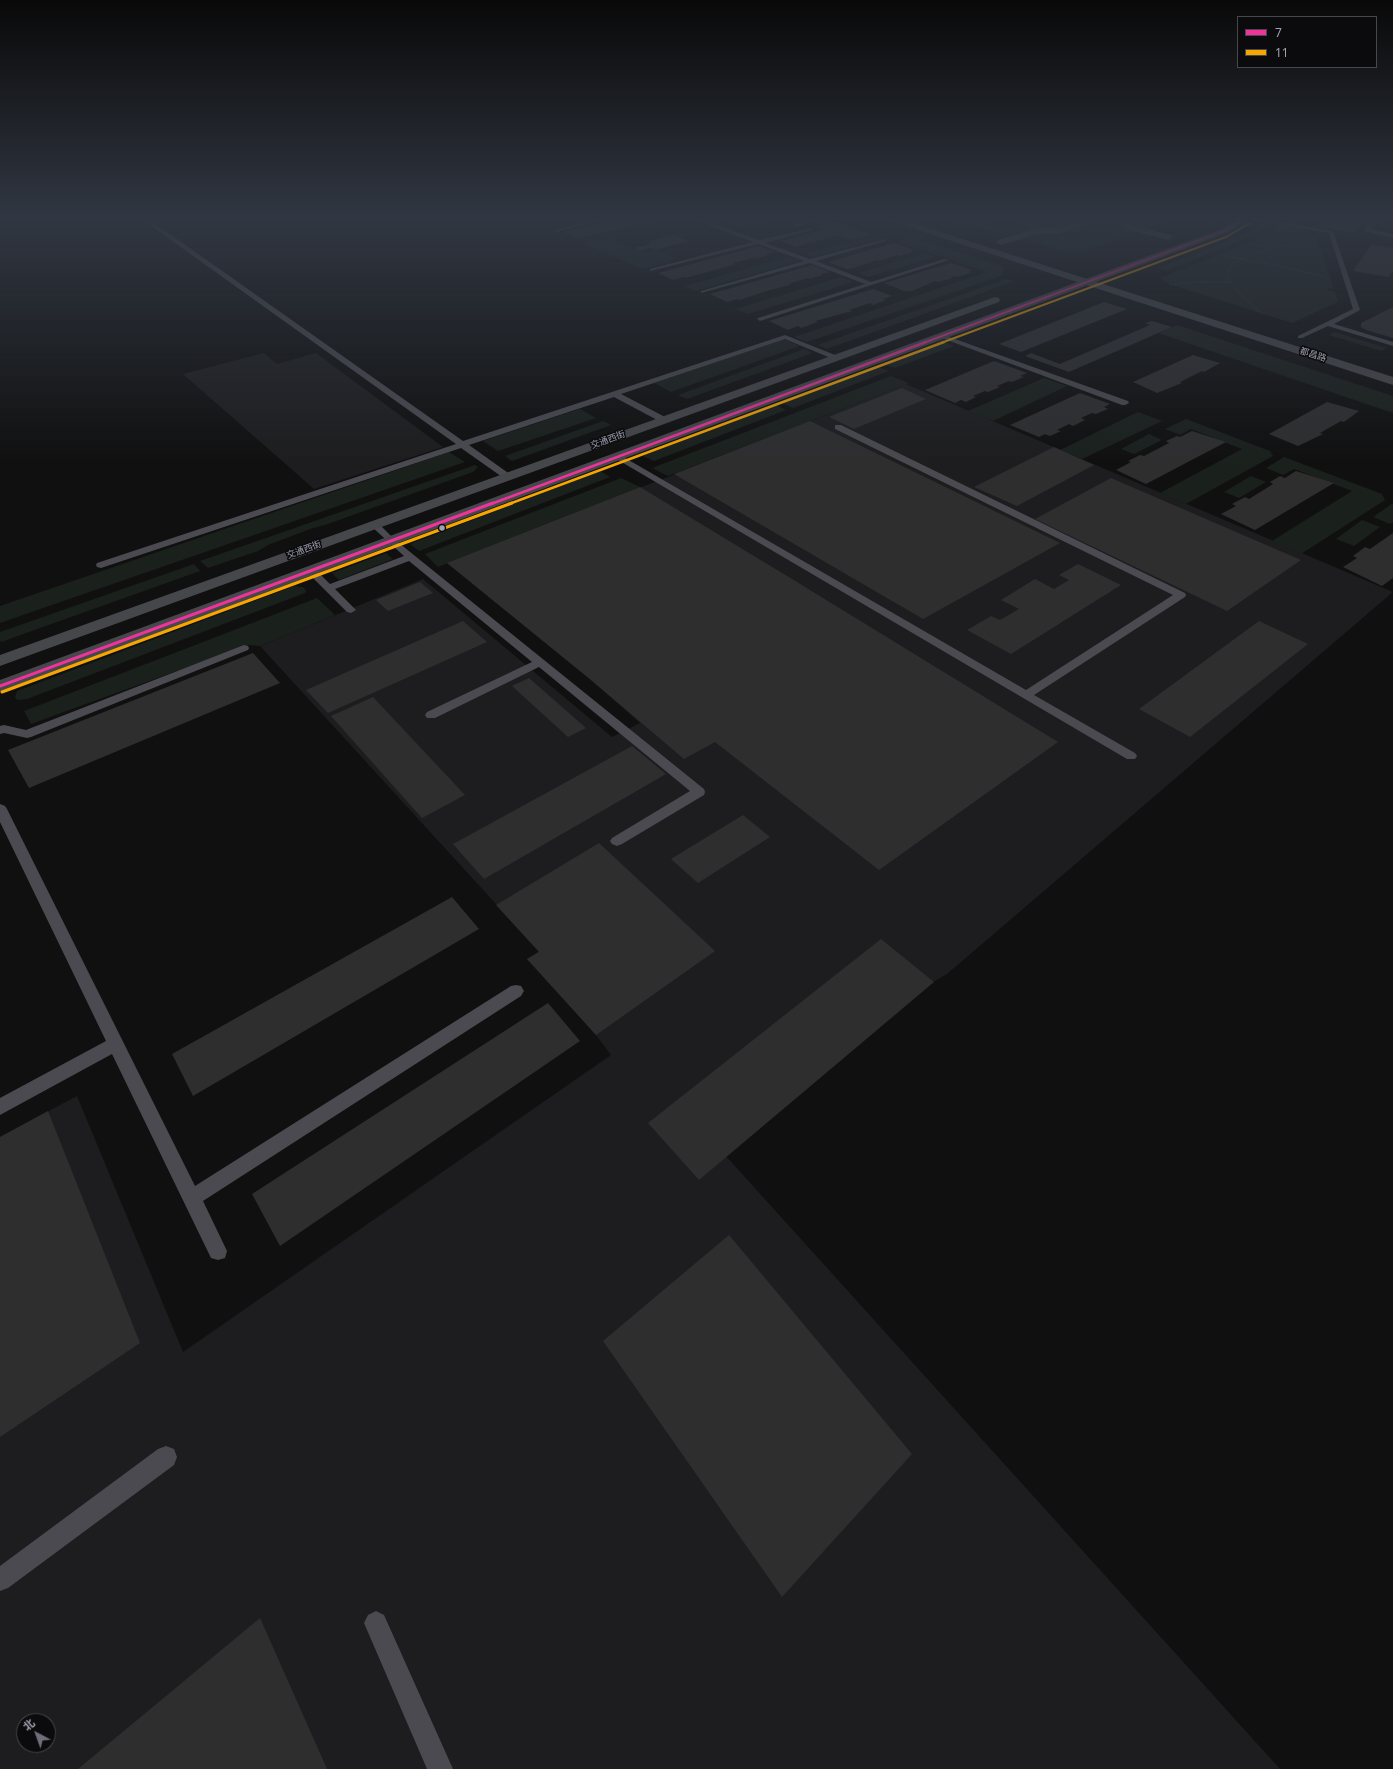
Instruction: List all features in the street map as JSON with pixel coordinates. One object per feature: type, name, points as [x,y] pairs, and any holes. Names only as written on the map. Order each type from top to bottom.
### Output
[{"type":"main road","name":"交通西街","points":[[0,660],[994,301]]},
{"type":"main road","name":"交通西街","points":[[0,686],[941,336],[1023,301]]},
{"type":"main road","name":"都昌路","points":[[1165,301],[1393,381]]},
{"type":"main road","name":"都昌路","points":[[1296,336],[1314,341]]},
{"type":"lane","points":[[261,301],[462,445],[508,476]]},
{"type":"lane","points":[[760,319],[818,301]]},
{"type":"lane","points":[[1296,336],[1328,324],[1357,310],[1354,301]]},
{"type":"lane","points":[[1328,324],[1393,344]]},
{"type":"lane","points":[[941,336],[1125,403]]},
{"type":"lane","points":[[102,565],[785,337],[836,358]]},
{"type":"lane","points":[[615,394],[664,420]]},
{"type":"lane","points":[[838,427],[1181,595],[1027,694]]},
{"type":"lane","points":[[617,457],[1027,694],[1131,756]]},
{"type":"lane","points":[[374,525],[391,541],[699,792],[618,841]]},
{"type":"lane","points":[[329,588],[411,557]]},
{"type":"lane","points":[[310,571],[352,610]]},
{"type":"lane","points":[[0,730],[4,729],[27,734],[244,648]]},
{"type":"lane","points":[[431,715],[540,662]]},
{"type":"lane","points":[[0,809],[218,1251]]},
{"type":"lane","points":[[192,1198],[516,991]]},
{"type":"lane","points":[[0,1107],[116,1044]]},
{"type":"lane","points":[[0,1580],[166,1457]]},
{"type":"lane","points":[[376,1623],[440,1769]]},
{"type":"path","points":[[1247,301],[1262,314]]},
{"type":"shaded area","points":[[763,301],[793,301],[748,314],[735,309]]},
{"type":"shaded area","points":[[902,301],[929,301],[807,342],[794,337]]},
{"type":"shaded area","points":[[944,301],[961,301],[827,349],[817,345]]},
{"type":"shaded area","points":[[1221,301],[1338,301],[1338,302],[1292,323]]},
{"type":"shaded area","points":[[1177,325],[1393,396],[1393,413],[1158,333]]},
{"type":"shaded area","points":[[1335,332],[1387,348],[1381,351],[1329,335]]},
{"type":"shaded area","points":[[783,339],[800,346],[671,392],[654,383]]},
{"type":"shaded area","points":[[942,341],[954,346],[895,368],[884,364]]},
{"type":"shaded area","points":[[804,349],[813,353],[687,399],[678,395]]},
{"type":"shaded area","points":[[264,353],[277,364],[316,353],[443,447],[314,489],[183,374]]},
{"type":"shaded area","points":[[878,367],[889,371],[793,408],[782,403]]},
{"type":"shaded area","points":[[891,376],[909,383],[668,476],[652,468]]},
{"type":"shaded area","points":[[1044,378],[1067,386],[993,421],[968,411]]},
{"type":"shaded area","points":[[906,384],[1393,592],[947,974],[933,982],[725,1155],[1280,1769],[0,1769],[0,1137],[77,1096],[183,1352],[611,1055],[596,1035],[527,959],[539,951],[260,646],[423,579],[612,737],[640,723],[591,680],[447,563]]},
{"type":"shaded area","points":[[776,405],[786,410],[654,461],[643,456]]},
{"type":"shaded area","points":[[580,409],[596,418],[498,451],[483,441]]},
{"type":"shaded area","points":[[1138,412],[1162,421],[1082,459],[1060,450]]},
{"type":"shaded area","points":[[1186,419],[1270,451],[1273,456],[1186,504],[1160,493],[1242,449],[1191,429],[1180,435],[1165,429]]},
{"type":"shaded area","points":[[603,421],[611,425],[512,461],[505,456]]},
{"type":"shaded area","points":[[1149,434],[1162,440],[1134,454],[1121,449]]},
{"type":"shaded area","points":[[449,452],[465,462],[0,623],[0,606]]},
{"type":"shaded area","points":[[1284,457],[1382,494],[1385,500],[1301,554],[1272,541],[1352,491],[1294,469],[1283,475],[1266,468]]},
{"type":"shaded area","points":[[475,465],[478,467],[473,472],[313,528],[268,545],[258,551],[208,568],[200,561]]},
{"type":"shaded area","points":[[600,471],[610,477],[419,551],[410,544]]},
{"type":"shaded area","points":[[1251,476],[1266,482],[1239,498],[1224,492]]},
{"type":"shaded area","points":[[621,478],[640,487],[438,567],[425,554]]},
{"type":"shaded area","points":[[1393,503],[1393,522],[1390,524],[1373,517]]},
{"type":"shaded area","points":[[1362,520],[1380,527],[1354,546],[1336,539]]},
{"type":"shaded area","points":[[386,553],[393,559],[339,580],[332,573]]},
{"type":"shaded area","points":[[194,564],[200,571],[1,642],[0,640],[0,632]]},
{"type":"shaded area","points":[[294,586],[303,587],[306,590],[305,593],[27,699],[17,700],[15,697],[17,691]]},
{"type":"shaded area","points":[[317,598],[335,615],[260,646],[248,645],[31,724],[24,711]]},
{"type":"building","points":[[835,301],[885,301],[873,305],[870,303],[849,310],[852,311],[815,321],[818,322],[801,328],[798,326],[788,330],[769,321]]},
{"type":"building","points":[[1104,302],[1127,309],[1021,352],[999,344]]},
{"type":"building","points":[[1393,307],[1393,338],[1366,330],[1361,327],[1361,323]]},
{"type":"building","points":[[1152,321],[1172,327],[1069,372],[1025,356],[1031,353],[1060,364],[1150,325],[1145,323]]},
{"type":"building","points":[[1193,355],[1220,363],[1204,372],[1202,371],[1180,382],[1182,383],[1157,393],[1133,382]]},
{"type":"building","points":[[994,361],[1027,373],[1020,376],[1024,377],[997,386],[1000,387],[988,392],[985,391],[973,396],[976,397],[966,402],[961,400],[955,403],[925,390]]},
{"type":"building","points":[[902,388],[926,399],[854,429],[829,417]]},
{"type":"building","points":[[1080,393],[1110,404],[1104,407],[1108,409],[1096,414],[1092,413],[1081,418],[1085,420],[1073,426],[1069,424],[1057,430],[1061,431],[1050,436],[1045,434],[1039,437],[1010,425]]},
{"type":"building","points":[[1327,402],[1359,411],[1344,422],[1341,421],[1320,433],[1323,434],[1298,446],[1269,434]]},
{"type":"building","points":[[810,421],[1060,543],[923,619],[674,474]]},
{"type":"building","points":[[1192,431],[1226,442],[1146,484],[1116,470],[1131,462],[1128,461],[1140,455],[1144,456],[1169,443],[1166,441],[1177,436],[1180,437]]},
{"type":"building","points":[[1054,447],[1094,465],[1017,506],[974,487]]},
{"type":"building","points":[[1296,471],[1334,483],[1255,530],[1221,514],[1236,506],[1232,504],[1245,497],[1249,499],[1273,484],[1270,482],[1280,476],[1285,478]]},
{"type":"building","points":[[1111,478],[1301,560],[1227,611],[1035,519]]},
{"type":"building","points":[[640,487],[1058,742],[879,870],[715,742],[684,759],[591,680],[447,563]]},
{"type":"building","points":[[1393,533],[1393,578],[1382,586],[1343,567],[1357,558],[1353,556],[1365,547],[1370,549]]},
{"type":"building","points":[[1078,564],[1121,585],[1011,654],[967,630],[991,616],[1000,620],[1019,609],[1001,600],[1035,579],[1054,589],[1069,580],[1059,575]]},
{"type":"building","points":[[420,582],[433,593],[388,611],[376,600]]},
{"type":"building","points":[[463,621],[487,642],[328,713],[306,690]]},
{"type":"building","points":[[1259,621],[1308,644],[1190,737],[1139,709]]},
{"type":"building","points":[[253,653],[280,683],[29,788],[8,750]]},
{"type":"building","points":[[529,678],[586,728],[568,737],[512,686]]},
{"type":"building","points":[[373,697],[465,795],[422,818],[331,716]]},
{"type":"building","points":[[632,746],[666,774],[484,879],[453,844]]},
{"type":"building","points":[[743,815],[770,837],[698,883],[671,859]]},
{"type":"building","points":[[599,843],[715,951],[596,1035],[527,959],[539,952],[496,905]]},
{"type":"building","points":[[452,897],[479,929],[193,1096],[172,1054]]},
{"type":"building","points":[[881,939],[934,982],[699,1180],[648,1123]]},
{"type":"building","points":[[548,1003],[580,1041],[280,1246],[252,1194]]},
{"type":"building","points":[[48,1111],[140,1343],[0,1437],[0,1137]]},
{"type":"building","points":[[729,1235],[912,1454],[782,1597],[603,1341]]},
{"type":"building","points":[[260,1618],[327,1769],[78,1769]]},
{"type":"transit line","name":"7","points":[[0,686],[1037,301]]},
{"type":"transit line","name":"11","points":[[2,692],[1055,301]]}]
